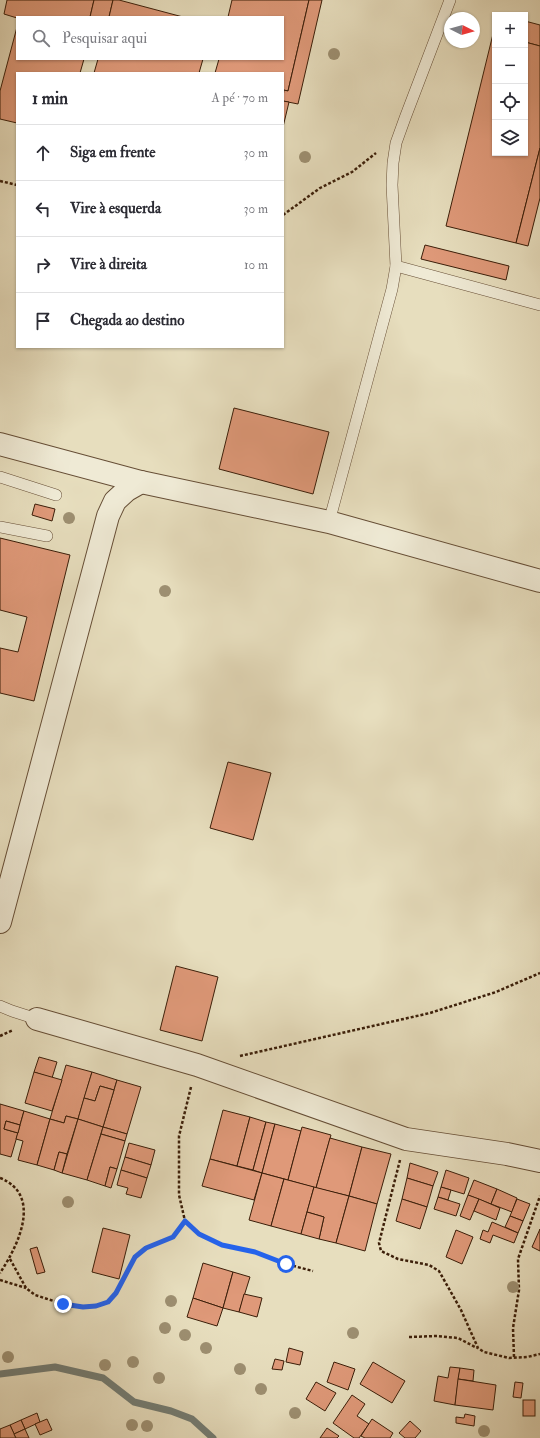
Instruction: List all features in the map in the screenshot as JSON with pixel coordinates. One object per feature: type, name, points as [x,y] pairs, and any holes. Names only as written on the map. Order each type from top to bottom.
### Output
[{"type":"street","points":[[0,444],[141,482],[329,522],[540,580]]},
{"type":"street","points":[[0,922],[108,516],[115,501],[127,490],[141,482]]},
{"type":"street","points":[[37,1019],[197,1065],[406,1139],[507,1154],[540,1161]]},
{"type":"lane","points":[[329,522],[392,289],[396,266],[392,185],[396,143],[450,0]]},
{"type":"lane","points":[[396,266],[540,305]]},
{"type":"lane","points":[[0,477],[56,495]]},
{"type":"lane","points":[[0,527],[47,536]]},
{"type":"lane","points":[[0,1006],[37,1019]]},
{"type":"path","points":[[284,214],[320,188],[352,172],[377,152]]},
{"type":"path","points":[[0,181],[16,185]]},
{"type":"path","points":[[236,1057],[430,1013],[496,992],[540,973]]},
{"type":"path","points":[[197,1065],[179,1136],[179,1195],[185,1221],[199,1234],[222,1245],[255,1252],[286,1264],[313,1271]]},
{"type":"path","points":[[406,1139],[379,1243],[381,1251],[398,1259],[429,1265],[439,1271],[461,1310],[478,1348]]},
{"type":"path","points":[[0,1178],[16,1188],[24,1199],[25,1215],[10,1259],[0,1273]]},
{"type":"path","points":[[514,1357],[513,1328],[519,1290],[518,1259],[540,1196]]},
{"type":"path","points":[[0,1280],[26,1288],[35,1295],[63,1304],[83,1307],[96,1306],[108,1302],[116,1293],[135,1257],[146,1248],[173,1237],[185,1221]]},
{"type":"path","points":[[10,1259],[26,1288]]},
{"type":"path","points":[[409,1337],[437,1336],[458,1338],[484,1352],[514,1357],[527,1357],[540,1354]]},
{"type":"building","points":[[7,0],[94,0],[90,16],[16,16],[16,18],[4,14]]},
{"type":"building","points":[[94,0],[113,0],[109,16],[90,16]]},
{"type":"building","points":[[113,0],[119,0],[179,16],[109,16]]},
{"type":"building","points":[[232,0],[309,0],[288,91],[284,90],[284,72],[215,72],[219,60],[284,60],[284,16],[228,16]]},
{"type":"building","points":[[309,0],[322,0],[298,104],[284,101],[284,90],[288,91]]},
{"type":"building","points":[[528,22],[540,25],[540,46],[528,43]]},
{"type":"building","points":[[16,31],[16,60],[84,60],[80,72],[16,72],[16,123],[0,119],[0,91]]},
{"type":"building","points":[[492,38],[492,156],[528,156],[528,43],[540,46],[540,148],[516,243],[446,226]]},
{"type":"building","points":[[98,60],[203,60],[199,72],[94,72]]},
{"type":"building","points":[[284,101],[289,102],[284,123]]},
{"type":"building","points":[[540,148],[540,198],[528,246],[516,243]]},
{"type":"building","points":[[425,245],[509,266],[506,280],[421,259]]},
{"type":"building","points":[[234,408],[329,432],[313,494],[219,469]]},
{"type":"building","points":[[35,504],[55,509],[52,521],[32,515]]},
{"type":"building","points":[[0,538],[70,555],[34,701],[0,693],[0,648],[18,652],[27,617],[0,610]]},
{"type":"building","points":[[228,762],[271,773],[253,840],[210,828]]},
{"type":"building","points":[[176,966],[218,977],[202,1041],[160,1030]]},
{"type":"building","points":[[39,1057],[57,1062],[52,1078],[34,1072]]},
{"type":"building","points":[[66,1065],[92,1072],[78,1119],[66,1116],[64,1123],[50,1119]]},
{"type":"building","points":[[34,1072],[62,1080],[52,1111],[25,1103]]},
{"type":"building","points":[[92,1072],[117,1080],[114,1090],[100,1086],[95,1101],[84,1098]]},
{"type":"building","points":[[117,1080],[141,1087],[127,1134],[103,1127]]},
{"type":"building","points":[[100,1086],[114,1090],[103,1127],[78,1119],[84,1098],[95,1101]]},
{"type":"building","points":[[0,1104],[24,1111],[20,1125],[6,1121],[4,1129],[18,1133],[11,1157],[0,1154]]},
{"type":"building","points":[[223,1110],[250,1117],[237,1166],[210,1159]]},
{"type":"building","points":[[24,1111],[50,1119],[37,1165],[18,1160],[23,1141],[16,1139]]},
{"type":"building","points":[[66,1116],[78,1119],[67,1154],[59,1152],[54,1170],[37,1165],[50,1119],[64,1123]]},
{"type":"building","points":[[250,1117],[266,1122],[253,1170],[237,1166]]},
{"type":"building","points":[[78,1119],[103,1127],[87,1180],[62,1173]]},
{"type":"building","points":[[6,1121],[20,1125],[18,1133],[4,1129]]},
{"type":"building","points":[[266,1122],[275,1124],[262,1173],[253,1170]]},
{"type":"building","points":[[275,1124],[301,1131],[288,1180],[262,1173]]},
{"type":"building","points":[[103,1127],[127,1134],[125,1141],[101,1134]]},
{"type":"building","points":[[302,1127],[331,1135],[316,1188],[288,1180]]},
{"type":"building","points":[[101,1134],[125,1141],[117,1169],[110,1167],[105,1186],[87,1180]]},
{"type":"building","points":[[330,1138],[362,1147],[349,1196],[316,1188]]},
{"type":"building","points":[[129,1143],[155,1150],[151,1165],[125,1157]]},
{"type":"building","points":[[362,1147],[391,1154],[377,1204],[349,1196]]},
{"type":"building","points":[[59,1152],[67,1154],[62,1173],[54,1170]]},
{"type":"building","points":[[125,1157],[151,1165],[147,1178],[121,1170]]},
{"type":"building","points":[[210,1159],[262,1173],[254,1200],[202,1186]]},
{"type":"building","points":[[410,1163],[438,1172],[433,1186],[407,1178]]},
{"type":"building","points":[[110,1167],[117,1169],[111,1188],[105,1186]]},
{"type":"building","points":[[121,1170],[147,1178],[141,1198],[126,1194],[128,1188],[117,1185]]},
{"type":"building","points":[[446,1170],[469,1178],[464,1194],[441,1187]]},
{"type":"building","points":[[262,1173],[284,1179],[271,1226],[249,1220]]},
{"type":"building","points":[[407,1178],[433,1186],[427,1207],[402,1199]]},
{"type":"building","points":[[284,1179],[314,1187],[301,1234],[271,1226]]},
{"type":"building","points":[[474,1180],[497,1189],[491,1204],[468,1195]]},
{"type":"building","points":[[314,1187],[349,1196],[336,1243],[319,1239],[324,1217],[307,1212]]},
{"type":"building","points":[[441,1187],[451,1190],[448,1200],[438,1197]]},
{"type":"building","points":[[497,1189],[517,1198],[512,1212],[491,1204]]},
{"type":"building","points":[[468,1195],[479,1199],[470,1220],[460,1216]]},
{"type":"building","points":[[349,1196],[377,1204],[365,1251],[336,1243]]},
{"type":"building","points":[[438,1197],[460,1204],[456,1216],[434,1209]]},
{"type":"building","points":[[402,1199],[427,1207],[420,1229],[396,1221]]},
{"type":"building","points":[[479,1199],[500,1208],[496,1220],[474,1211]]},
{"type":"building","points":[[517,1199],[530,1204],[523,1221],[510,1216]]},
{"type":"building","points":[[307,1212],[324,1217],[319,1239],[301,1234]]},
{"type":"building","points":[[510,1216],[523,1221],[518,1233],[505,1227]]},
{"type":"building","points":[[492,1222],[518,1233],[514,1243],[493,1235],[490,1243],[480,1239],[483,1230],[488,1232]]},
{"type":"building","points":[[103,1228],[130,1235],[119,1279],[92,1272]]},
{"type":"building","points":[[540,1229],[540,1251],[532,1247]]},
{"type":"building","points":[[456,1230],[473,1237],[462,1264],[446,1257]]},
{"type":"building","points":[[37,1247],[45,1272],[37,1274],[30,1249]]},
{"type":"building","points":[[203,1263],[233,1272],[223,1308],[193,1298]]},
{"type":"building","points":[[233,1272],[250,1277],[239,1312],[223,1308]]},
{"type":"building","points":[[244,1294],[262,1298],[257,1317],[239,1312]]},
{"type":"building","points":[[193,1298],[223,1308],[217,1326],[187,1317]]},
{"type":"building","points":[[289,1348],[303,1352],[300,1365],[286,1362]]},
{"type":"building","points":[[275,1359],[284,1361],[282,1370],[272,1369]]},
{"type":"building","points":[[334,1362],[355,1369],[348,1390],[327,1382]]},
{"type":"building","points":[[373,1362],[405,1381],[392,1403],[360,1384]]},
{"type":"building","points":[[450,1367],[460,1368],[455,1405],[434,1401],[438,1376],[448,1378]]},
{"type":"building","points":[[460,1368],[474,1370],[473,1381],[458,1379]]},
{"type":"building","points":[[458,1379],[496,1385],[493,1410],[455,1405]]},
{"type":"building","points":[[316,1382],[336,1393],[325,1411],[306,1399]]},
{"type":"building","points":[[515,1382],[523,1383],[521,1398],[513,1397]]},
{"type":"building","points":[[352,1395],[365,1404],[357,1416],[369,1424],[359,1438],[354,1438],[333,1423]]},
{"type":"building","points":[[523,1400],[535,1400],[535,1416],[523,1416]]},
{"type":"building","points":[[37,1413],[40,1422],[25,1429],[21,1420]]},
{"type":"building","points":[[465,1414],[475,1416],[474,1426],[456,1423],[456,1417],[464,1418]]},
{"type":"building","points":[[47,1419],[52,1430],[40,1435],[35,1424]]},
{"type":"building","points":[[372,1419],[393,1433],[390,1438],[365,1438],[361,1436]]},
{"type":"building","points":[[21,1420],[25,1429],[14,1434],[10,1425]]},
{"type":"building","points":[[410,1421],[421,1431],[415,1438],[405,1438],[399,1433]]},
{"type":"building","points":[[10,1425],[16,1438],[0,1438],[0,1429]]},
{"type":"building","points":[[327,1428],[339,1436],[337,1438],[320,1438]]},
{"type":"building","points":[[25,1429],[29,1438],[16,1438],[14,1434]]},
{"type":"waterway","points":[[0,1374],[55,1367],[103,1378],[134,1402],[171,1411],[192,1419],[213,1438]]},
{"type":"route","points":[[63,1304],[83,1307],[96,1306],[108,1302],[116,1293],[135,1257],[146,1248],[173,1237],[185,1221],[199,1234],[222,1245],[255,1252],[286,1264]]}]
